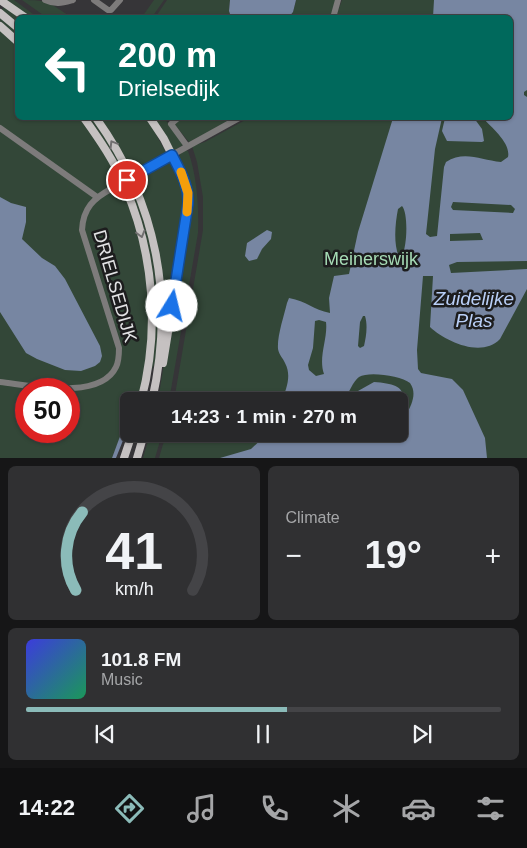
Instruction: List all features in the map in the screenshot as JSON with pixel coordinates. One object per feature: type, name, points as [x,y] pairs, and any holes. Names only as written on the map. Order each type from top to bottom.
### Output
[{"type":"main road","points":[[0,0],[22,15]]},
{"type":"main road","points":[[0,13],[15,26]]},
{"type":"main road","points":[[2,29],[15,40]]},
{"type":"main road","points":[[85,120],[121,178],[136,214],[145,249],[152,295],[152,335],[149,365],[143,392]]},
{"type":"main road","points":[[97,120],[129,171],[142,204],[154,245],[162,310],[154,392]]},
{"type":"main road","points":[[151,120],[186,182],[188,193],[188,204],[164,360],[156,381]]},
{"type":"main road","points":[[124,458],[129,442]]},
{"type":"main road","points":[[137,458],[142,442]]},
{"type":"street","points":[[45,0],[53,4],[61,4],[73,0]]},
{"type":"street","points":[[94,0],[108,10],[111,10]]},
{"type":"street","points":[[111,10],[120,0]]},
{"type":"street","points":[[334,15],[338,0]]},
{"type":"street","points":[[111,10],[113,15]]},
{"type":"street","points":[[176,120],[171,124],[188,146]]},
{"type":"street","points":[[0,128],[97,197],[235,120]]},
{"type":"street","name":"DRIELSEDIJK","points":[[0,382],[80,388],[94,385],[106,379],[117,366],[119,348],[82,230],[87,211],[97,197]]},
{"type":"green space","points":[[2,0],[14,0],[34,15],[26,15]]},
{"type":"green space","points":[[22,0],[49,3],[68,15],[43,15]]},
{"type":"green space","points":[[154,0],[164,0],[153,15],[143,15]]},
{"type":"green space","points":[[167,0],[230,0],[230,15],[157,15]]},
{"type":"green space","points":[[296,0],[336,0],[331,15],[290,15]]},
{"type":"green space","name":"Meinerswijk","points":[[342,0],[527,0],[527,458],[159,458],[164,442],[408,442],[408,392],[176,392],[203,230],[203,197],[197,162],[192,146],[205,142],[245,120],[513,120],[513,15],[337,15]]},
{"type":"green space","points":[[5,6],[20,15],[15,15],[15,120],[148,120],[179,176],[186,193],[179,252],[162,350],[140,392],[120,392],[120,437],[112,458],[0,458],[0,12]]},
{"type":"green space","points":[[153,120],[166,120],[182,141],[183,145],[175,150],[172,149]]},
{"type":"green space","points":[[178,120],[232,120],[189,142],[175,125]]},
{"type":"green space","points":[[185,150],[188,151],[191,161],[198,202],[198,233],[171,392],[159,392],[190,200],[178,160],[180,154]]},
{"type":"green space","points":[[148,442],[160,442],[155,458],[143,458]]},
{"type":"water","points":[[230,0],[296,0],[290,15],[230,15]]},
{"type":"water","name":"Zuidelijke Plas","points":[[434,0],[527,0],[527,90],[524,92],[524,95],[527,97],[527,261],[457,262],[449,265],[451,273],[527,269],[527,289],[500,339],[492,345],[474,348],[445,338],[430,327],[433,276],[423,276],[417,350],[418,369],[421,373],[452,379],[463,390],[485,438],[487,458],[220,458],[251,449],[258,442],[408,442],[408,411],[412,403],[413,389],[406,380],[370,374],[359,377],[349,392],[285,392],[288,373],[278,344],[287,303],[289,298],[330,313],[329,298],[334,276],[349,274],[358,232],[392,120],[442,120],[435,149],[426,234],[430,237],[437,236],[446,162],[453,158],[466,156],[501,162],[508,157],[507,146],[485,120],[513,120],[513,15],[433,15]],"holes":[[[453,202],[511,205],[515,209],[513,213],[453,210],[451,207]],[[402,206],[406,217],[406,242],[400,259],[395,228],[398,209]],[[480,233],[483,240],[450,241],[450,234]],[[363,316],[365,316],[367,328],[364,346],[360,348],[358,346],[360,322]],[[315,321],[326,322],[322,361],[324,374],[316,376],[309,370],[308,365],[313,348]]]},
{"type":"water","points":[[445,120],[475,120],[482,129],[484,141],[447,141],[442,131]]},
{"type":"water","points":[[0,197],[11,203],[26,207],[26,222],[22,239],[42,258],[55,266],[65,279],[100,346],[102,356],[100,362],[95,366],[81,371],[65,370],[26,353],[0,312]]},
{"type":"water","points":[[267,230],[272,232],[271,239],[262,249],[257,259],[249,261],[245,256],[247,243]]},
{"type":"water","points":[[374,382],[396,386],[402,392],[357,392]]},
{"type":"water","points":[[120,436],[120,442],[123,442],[116,458],[112,458]]},
{"type":"slow traffic","points":[[181,172],[186,182],[188,193],[187,212]]},
{"type":"route","points":[[127,180],[172,155],[186,182],[188,204],[172,306]]}]
